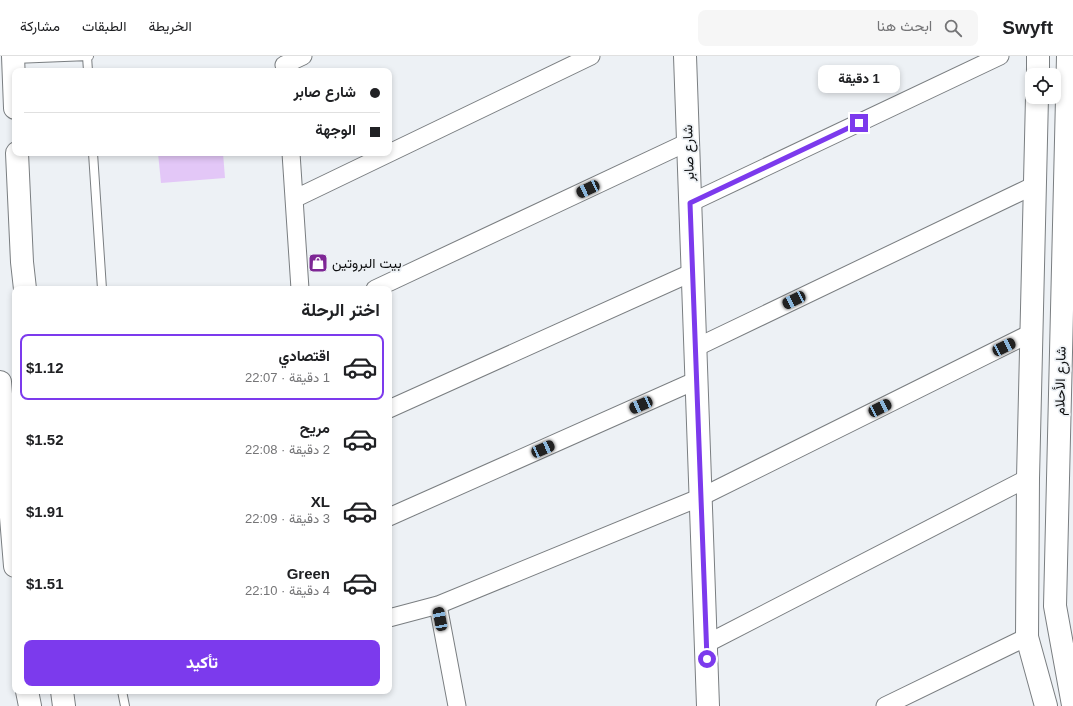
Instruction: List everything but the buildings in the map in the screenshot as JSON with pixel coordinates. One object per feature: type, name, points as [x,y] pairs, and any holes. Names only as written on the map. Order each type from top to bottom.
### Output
[{"type":"main road","points":[[1038,56],[1038,68]]},
{"type":"main road","name":"شارع الأحلام","points":[[1068,56],[1055,606],[1073,705]]},
{"type":"main road","points":[[13,57],[13,68]]},
{"type":"main road","name":"شارع صابر","points":[[689,58],[688,142],[708,706]]},
{"type":"main road","points":[[1037,104],[1028,478],[1027,637],[1046,706]]},
{"type":"main road","points":[[17,156],[22,262],[25,286]]},
{"type":"main road","points":[[0,382],[12,529]]},
{"type":"main road","points":[[28,694],[30,706]]},
{"type":"main road","points":[[62,694],[64,706]]},
{"type":"street","points":[[284,64],[303,56]]},
{"type":"street","points":[[392,152],[591,56]]},
{"type":"street","points":[[690,203],[1000,56]]},
{"type":"street","points":[[381,286],[688,142]]},
{"type":"street","points":[[291,156],[300,286]]},
{"type":"street","points":[[294,199],[383,156]]},
{"type":"street","points":[[696,348],[1035,185]]},
{"type":"street","points":[[392,408],[693,272]]},
{"type":"street","points":[[392,617],[438,605],[701,497],[1031,333]]},
{"type":"street","points":[[392,516],[697,380]]},
{"type":"street","points":[[706,644],[1028,478]]},
{"type":"street","points":[[438,605],[457,706]]},
{"type":"street","points":[[885,706],[1027,637]]},
{"type":"lane","points":[[13,57],[88,56],[88,68]]},
{"type":"lane","points":[[93,156],[102,286]]},
{"type":"lane","points":[[123,694],[125,706]]},
{"type":"place","name":"بيت البروتين","points":[[318,263]]},
{"type":"route","points":[[707,659],[690,203],[859,123]]}]
